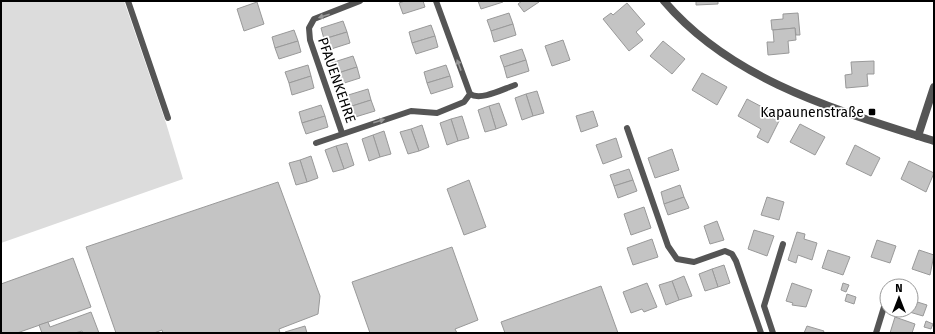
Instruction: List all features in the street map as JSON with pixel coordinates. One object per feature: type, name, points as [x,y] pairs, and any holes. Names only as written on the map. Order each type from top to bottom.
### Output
[{"type":"street","points":[[664,1],[699,37],[722,55],[750,71],[798,94],[934,141]]},
{"type":"street","points":[[918,136],[934,87]]},
{"type":"lane","points":[[128,1],[168,118]]},
{"type":"lane","name":"PFAUENKEHRE","points":[[360,1],[314,19],[309,28],[310,40],[342,133],[412,111],[437,113],[464,102],[470,94]]},
{"type":"lane","points":[[436,1],[470,94],[474,97],[481,96],[515,85]]},
{"type":"lane","points":[[627,128],[668,246],[677,259],[694,262],[725,251],[732,254],[761,333]]},
{"type":"lane","points":[[316,143],[342,133]]},
{"type":"lane","points":[[773,333],[764,306],[783,244]]},
{"type":"lane","points":[[876,333],[881,318]]},
{"type":"shaded area","points":[[1,1],[124,1],[166,123],[183,179],[1,243]]},
{"type":"building","points":[[405,1],[423,1],[425,7],[403,14],[399,3]]},
{"type":"building","points":[[478,1],[503,1],[503,2],[481,9]]},
{"type":"building","points":[[522,1],[539,2],[524,12],[518,4]]},
{"type":"building","points":[[696,1],[718,1],[718,4],[696,5]]},
{"type":"building","points":[[257,2],[264,24],[244,31],[237,9]]},
{"type":"building","points":[[627,3],[645,24],[636,32],[643,40],[629,51],[603,19],[611,13],[613,15]]},
{"type":"building","points":[[509,13],[513,24],[491,31],[487,20]]},
{"type":"building","points":[[798,13],[800,35],[796,35],[795,28],[772,30],[771,20],[783,19],[783,14]]},
{"type":"building","points":[[343,21],[347,32],[324,39],[321,28]]},
{"type":"building","points":[[513,24],[516,35],[494,42],[491,31]]},
{"type":"building","points":[[431,25],[435,36],[412,43],[409,32]]},
{"type":"building","points":[[795,28],[796,40],[788,41],[789,53],[768,55],[767,42],[774,42],[773,30]]},
{"type":"building","points":[[294,30],[298,41],[275,48],[272,37]]},
{"type":"building","points":[[347,32],[350,43],[328,50],[324,39]]},
{"type":"building","points":[[435,36],[438,47],[416,54],[412,43]]},
{"type":"building","points":[[563,40],[570,60],[552,66],[545,46]]},
{"type":"building","points":[[298,41],[301,52],[279,59],[275,48]]},
{"type":"building","points":[[663,41],[685,59],[672,74],[650,56]]},
{"type":"building","points":[[522,49],[526,60],[504,67],[500,56]]},
{"type":"building","points":[[353,56],[357,67],[335,74],[331,63]]},
{"type":"building","points":[[526,60],[529,71],[507,78],[504,67]]},
{"type":"building","points":[[874,61],[874,74],[867,74],[868,86],[846,88],[845,75],[852,74],[851,62]]},
{"type":"building","points":[[308,65],[311,76],[289,83],[285,72]]},
{"type":"building","points":[[446,65],[450,76],[427,83],[424,72]]},
{"type":"building","points":[[357,67],[360,78],[338,85],[335,74]]},
{"type":"building","points":[[702,73],[727,87],[717,105],[692,90]]},
{"type":"building","points":[[311,76],[314,88],[292,95],[289,83]]},
{"type":"building","points":[[450,76],[453,87],[431,94],[427,83]]},
{"type":"building","points":[[368,89],[371,100],[349,107],[345,96]]},
{"type":"building","points":[[537,91],[544,113],[533,116],[526,94]]},
{"type":"building","points":[[526,94],[533,116],[522,120],[515,98]]},
{"type":"building","points":[[747,99],[781,117],[768,143],[757,137],[761,129],[738,116]]},
{"type":"building","points":[[371,100],[375,111],[352,118],[349,107]]},
{"type":"building","points":[[499,103],[507,125],[496,129],[489,106]]},
{"type":"building","points":[[321,105],[325,116],[302,123],[299,112]]},
{"type":"building","points":[[489,106],[496,129],[485,132],[478,110]]},
{"type":"building","points":[[593,111],[598,126],[581,132],[576,116]]},
{"type":"building","points":[[325,116],[328,127],[306,134],[302,123]]},
{"type":"building","points":[[462,116],[469,138],[458,141],[451,119]]},
{"type":"building","points":[[451,119],[458,141],[447,145],[440,123]]},
{"type":"building","points":[[800,124],[825,137],[815,155],[790,142]]},
{"type":"building","points":[[422,125],[429,147],[419,151],[411,129]]},
{"type":"building","points":[[411,129],[419,151],[408,154],[400,132]]},
{"type":"building","points":[[384,131],[391,154],[380,157],[373,135]]},
{"type":"building","points":[[373,135],[380,157],[369,161],[362,139]]},
{"type":"building","points":[[616,138],[622,157],[603,164],[596,145]]},
{"type":"building","points":[[347,143],[354,165],[344,169],[336,146]]},
{"type":"building","points":[[855,145],[880,158],[871,176],[846,164]]},
{"type":"building","points":[[336,146],[344,169],[333,172],[325,150]]},
{"type":"building","points":[[672,149],[679,170],[655,178],[648,158]]},
{"type":"building","points":[[311,156],[318,178],[307,182],[300,160]]},
{"type":"building","points":[[300,160],[307,182],[296,185],[289,163]]},
{"type":"building","points":[[909,161],[934,173],[926,192],[901,179]]},
{"type":"building","points":[[629,169],[633,180],[614,186],[610,175]]},
{"type":"building","points":[[469,180],[486,227],[464,235],[447,189]]},
{"type":"building","points":[[633,180],[637,191],[618,198],[614,186]]},
{"type":"building","points":[[278,182],[320,296],[318,314],[279,329],[280,333],[163,333],[162,330],[154,333],[116,333],[86,247]]},
{"type":"building","points":[[680,185],[684,197],[664,204],[661,192]]},
{"type":"building","points":[[684,197],[689,208],[668,215],[664,204]]},
{"type":"building","points":[[767,197],[784,202],[779,220],[761,215]]},
{"type":"building","points":[[644,207],[651,228],[631,235],[624,214]]},
{"type":"building","points":[[717,221],[724,240],[710,244],[704,226]]},
{"type":"building","points":[[754,230],[774,236],[767,256],[748,249]]},
{"type":"building","points":[[797,232],[805,234],[804,239],[817,243],[812,260],[798,255],[796,263],[788,260]]},
{"type":"building","points":[[652,239],[658,257],[633,265],[627,248]]},
{"type":"building","points":[[877,240],[896,246],[890,263],[871,257]]},
{"type":"building","points":[[452,247],[478,320],[455,329],[457,333],[370,333],[352,282]]},
{"type":"building","points":[[828,250],[850,257],[843,275],[822,268]]},
{"type":"building","points":[[919,250],[934,255],[930,275],[912,269]]},
{"type":"building","points":[[73,258],[91,307],[17,333],[1,333],[1,284]]},
{"type":"building","points":[[724,265],[730,283],[718,287],[712,269]]},
{"type":"building","points":[[712,269],[718,287],[705,291],[699,274]]},
{"type":"building","points":[[684,276],[692,296],[679,300],[672,281]]},
{"type":"building","points":[[672,281],[679,300],[666,305],[659,285]]},
{"type":"building","points":[[647,283],[657,307],[644,312],[642,309],[631,313],[623,292]]},
{"type":"building","points":[[792,283],[812,290],[806,307],[792,305],[793,303],[786,301]]},
{"type":"building","points":[[843,283],[849,285],[846,292],[841,290]]},
{"type":"building","points":[[601,286],[618,333],[505,333],[501,322]]},
{"type":"building","points":[[847,294],[856,297],[854,304],[845,301]]},
{"type":"building","points":[[919,302],[927,305],[923,316],[919,315]]},
{"type":"building","points":[[91,312],[99,333],[83,333],[82,331],[75,333],[42,333],[39,325],[48,322],[50,327]]},
{"type":"building","points":[[895,318],[915,324],[912,333],[890,333]]},
{"type":"building","points":[[926,321],[933,324],[931,329],[924,327]]},
{"type":"building","points":[[305,326],[307,333],[285,333],[285,332]]},
{"type":"building","points":[[807,326],[824,331],[823,333],[804,333]]},
{"type":"place","name":"Kapaunenstraße","points":[[872,112]]}]
